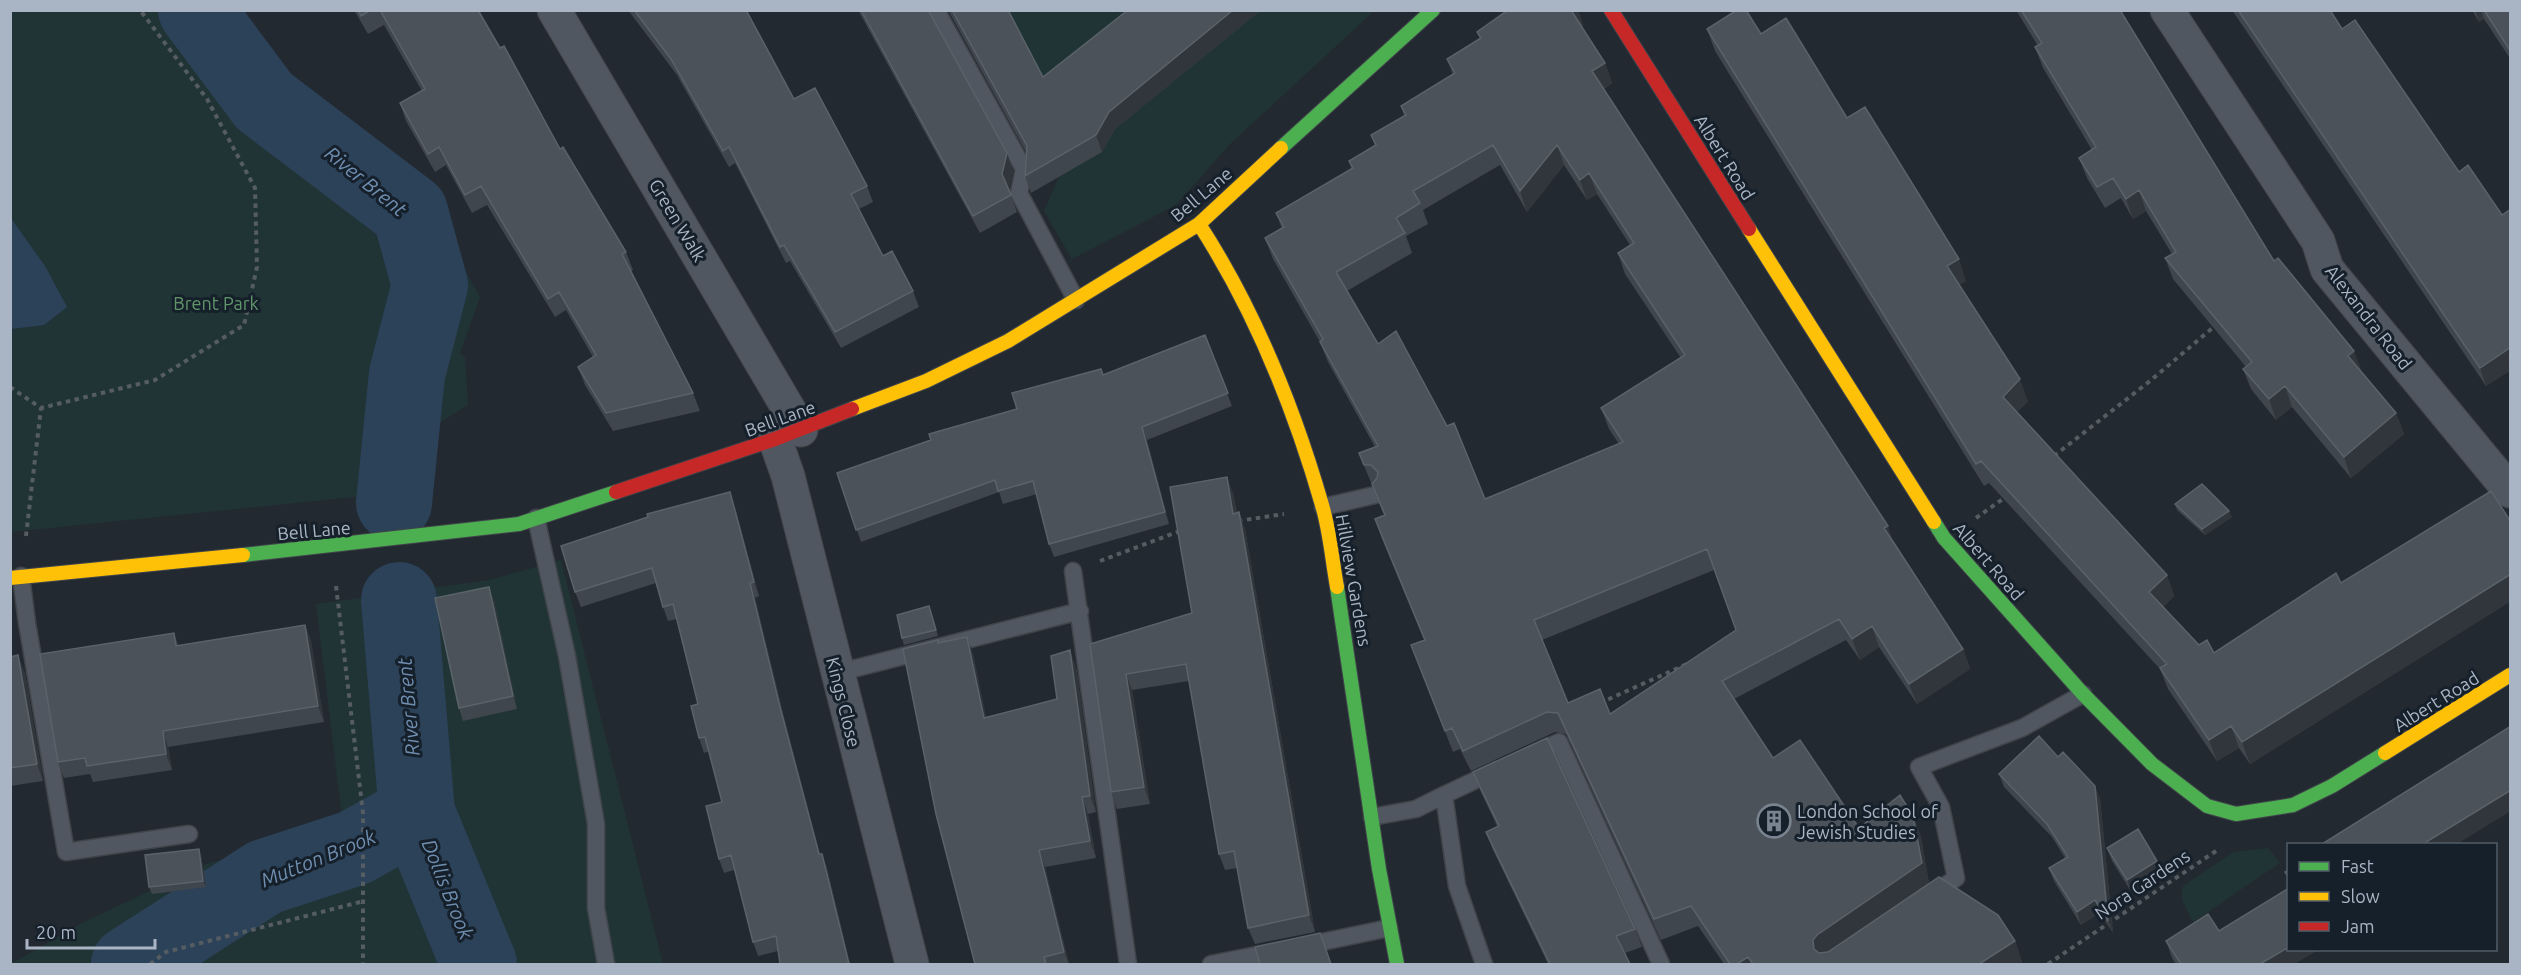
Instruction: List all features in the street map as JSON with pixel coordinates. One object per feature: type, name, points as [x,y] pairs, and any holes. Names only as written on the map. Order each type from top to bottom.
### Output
[{"type":"street","name":"Green Walk","points":[[554,10],[788,435]]},
{"type":"street","name":"Bell Lane","points":[[16,577],[349,545],[519,524],[788,435],[926,381],[1008,341],[1199,224],[1373,62],[1433,10]]},
{"type":"street","name":"Albert Road","points":[[1611,10],[1944,538],[2083,694],[2152,764],[2182,789],[2207,806],[2236,814],[2294,805],[2332,786],[2511,675]]},
{"type":"street","name":"Alexandra Road","points":[[2167,10],[2318,241],[2327,269],[2511,490]]},
{"type":"street","name":"Hillview Gardens","points":[[1199,224],[1218,253],[1248,310],[1289,408],[1323,507],[1389,928],[1397,964]]},
{"type":"street","name":"Kings Close","points":[[788,435],[788,476],[912,964]]},
{"type":"lane","points":[[936,10],[1024,169],[1019,193],[1076,300]]},
{"type":"lane","points":[[1323,507],[1375,495]]},
{"type":"lane","points":[[536,518],[567,656],[596,824],[596,908],[606,964]]},
{"type":"lane","points":[[1073,571],[1128,964]]},
{"type":"lane","points":[[16,577],[27,623],[66,852],[189,834]]},
{"type":"lane","points":[[837,673],[1080,611]]},
{"type":"lane","points":[[1917,905],[1956,878],[1941,807],[1919,767],[2022,728],[2083,694]]},
{"type":"lane","points":[[1372,817],[1416,809],[1559,742],[1661,964]]},
{"type":"lane","points":[[1444,795],[1457,886],[1484,964]]},
{"type":"lane","points":[[1211,964],[1389,928]]},
{"type":"path","points":[[10,387],[41,408],[155,380],[244,325],[257,267],[255,188],[207,99],[140,10]]},
{"type":"path","points":[[2048,461],[2150,381],[2218,323]]},
{"type":"path","points":[[26,536],[41,408]]},
{"type":"path","points":[[1944,538],[1991,509],[2015,488]]},
{"type":"path","points":[[1228,523],[1323,507]]},
{"type":"path","points":[[1073,571],[1181,531]]},
{"type":"path","points":[[337,591],[363,813],[363,964]]},
{"type":"path","points":[[1599,703],[1694,661]]},
{"type":"path","name":"Nora Gardens","points":[[2049,964],[2222,847],[2236,814]]},
{"type":"path","points":[[150,964],[166,952],[364,901]]},
{"type":"green space","name":"Brent Park","points":[[11,11],[225,11],[264,81],[431,209],[480,297],[460,353],[465,357],[468,405],[426,431],[432,489],[11,532]]},
{"type":"green space","points":[[967,11],[1374,11],[1230,144],[1176,205],[1072,259],[1044,211],[1059,177]]},
{"type":"green space","points":[[561,560],[663,964],[11,964],[82,923],[209,863],[344,834],[316,604],[489,580]]},
{"type":"green space","points":[[2268,848],[2280,863],[2193,922],[2182,900],[2182,887],[2233,852]]},
{"type":"water","points":[[10,217],[45,266],[67,307],[44,325],[11,329]]},
{"type":"building","points":[[358,10],[371,10],[361,16]]},
{"type":"building","points":[[380,10],[478,10],[500,48],[504,46],[560,149],[563,147],[626,252],[622,254],[693,393],[606,413],[578,367],[596,355],[559,292],[548,299],[481,186],[465,195],[439,147],[428,154],[400,103],[425,89]]},
{"type":"building","points":[[634,10],[746,10],[794,99],[815,88],[867,186],[851,194],[883,256],[892,251],[913,291],[835,332],[784,245],[780,247],[729,147],[723,151],[671,59]]},
{"type":"building","points":[[861,10],[928,10],[1007,153],[1002,174],[1011,195],[973,216]]},
{"type":"building","points":[[952,10],[1008,10],[1043,77],[1128,10],[1233,10],[1109,112],[1096,135],[1025,176],[1027,146]]},
{"type":"building","points":[[1508,10],[1571,10],[1605,63],[1592,71],[1888,526],[1884,528],[1963,649],[1909,684],[1872,626],[1852,639],[1839,619],[1722,681],[1773,758],[1800,740],[1859,828],[1900,795],[1913,816],[1922,863],[1817,935],[1813,940],[1814,949],[1819,953],[1828,952],[1939,877],[1998,915],[2015,941],[1979,964],[1753,964],[1748,957],[1737,964],[1730,964],[1691,906],[1654,919],[1558,713],[1547,712],[1463,751],[1452,728],[1445,731],[1411,645],[1425,640],[1375,519],[1385,515],[1372,484],[1378,472],[1371,465],[1364,465],[1359,453],[1378,446],[1320,342],[1323,339],[1265,238],[1284,227],[1276,213],[1353,168],[1349,161],[1376,145],[1371,135],[1406,115],[1401,106],[1455,73],[1447,59],[1481,38],[1477,32]],"holes":[[[1493,145],[1520,191],[1557,145],[1580,180],[1589,173],[1634,243],[1618,253],[1685,355],[1601,408],[1623,442],[1485,499],[1454,423],[1447,426],[1396,331],[1378,344],[1336,272],[1405,233],[1396,218],[1420,203],[1413,191]],[[1707,549],[1736,630],[1610,714],[1600,689],[1568,703],[1534,620]]]},
{"type":"building","points":[[1737,10],[1746,10],[1761,34],[1786,18],[1847,118],[1865,107],[1959,259],[1947,266],[2020,379],[2003,397],[2167,575],[2149,592],[2199,645],[2207,640],[2214,653],[2336,573],[2341,583],[2491,491],[2511,522],[2511,574],[2242,742],[2231,726],[2209,740],[2160,668],[2167,664],[1981,461],[1976,464],[1707,29]]},
{"type":"building","points":[[2021,10],[2120,10],[2274,261],[2278,258],[2354,351],[2348,356],[2396,413],[2344,457],[2285,386],[2269,399],[2243,369],[2252,362],[2165,258],[2176,252],[2139,190],[2126,199],[2113,178],[2097,187],[2079,158],[2096,147],[2035,47],[2042,43]]},
{"type":"building","points":[[2238,10],[2330,10],[2342,29],[2355,20],[2459,172],[2468,165],[2502,215],[2511,209],[2511,347],[2480,368]]},
{"type":"building","points":[[2484,10],[2511,10],[2511,52]]},
{"type":"building","points":[[1205,335],[1228,393],[1142,427],[1165,512],[1049,544],[1033,481],[998,491],[995,480],[856,530],[837,473],[931,440],[929,434],[1017,409],[1012,393],[1101,369],[1103,375]]},
{"type":"building","points":[[1227,477],[1233,514],[1239,512],[1309,915],[1248,928],[1234,851],[1219,854],[1186,664],[1126,674],[1144,787],[1111,792],[1090,644],[1192,613],[1170,487]]},
{"type":"building","points":[[2202,484],[2229,511],[2202,529],[2175,504]]},
{"type":"building","points":[[730,492],[754,582],[750,583],[780,707],[819,854],[822,854],[849,964],[780,964],[776,936],[753,942],[731,855],[719,859],[706,806],[722,802],[705,737],[699,738],[691,706],[698,704],[673,604],[663,607],[652,568],[575,592],[561,546],[648,517],[647,514]]},
{"type":"building","points":[[489,587],[513,696],[459,708],[435,598]]},
{"type":"building","points":[[929,606],[936,630],[902,638],[897,615]]},
{"type":"building","points":[[305,625],[318,706],[163,731],[166,754],[87,766],[85,758],[58,762],[40,654],[174,633],[176,646]]},
{"type":"building","points":[[967,637],[984,718],[1057,699],[1051,656],[1070,650],[1090,796],[1082,797],[1090,841],[1039,850],[1064,952],[1044,957],[1046,964],[975,964],[936,814],[903,649],[938,640],[938,643]]},
{"type":"building","points":[[18,655],[37,764],[10,768],[10,657]]},
{"type":"building","points":[[2511,726],[2511,790],[2425,843],[2324,843]]},
{"type":"building","points":[[2039,736],[2058,757],[2063,752],[2095,786],[2108,921],[2095,900],[2077,912],[2049,868],[2068,857],[2047,824],[1999,774]]},
{"type":"building","points":[[1547,738],[1635,929],[1616,936],[1630,964],[1550,964],[1486,832],[1499,826],[1473,772]]},
{"type":"building","points":[[2138,829],[2157,861],[2127,880],[2107,848]]},
{"type":"building","points":[[199,849],[203,881],[149,887],[145,855]]},
{"type":"building","points":[[2287,889],[2287,948],[2260,964],[2181,964],[2166,941],[2208,914],[2219,931]]},
{"type":"building","points":[[1320,933],[1331,964],[1260,964],[1255,947]]},
{"type":"waterway","name":"River Brent","points":[[196,10],[264,101],[410,212],[430,285],[407,374],[394,503]]},
{"type":"waterway","name":"River Brent","points":[[399,600],[417,813],[479,964]]},
{"type":"waterway","name":"Mutton Brook","points":[[129,964],[265,877],[354,848],[417,813]]},
{"type":"traffic: fast","points":[[1281,148],[1433,10]]},
{"type":"traffic: fast","points":[[243,555],[519,524],[616,492]]},
{"type":"traffic: fast","points":[[1934,522],[1944,538],[2083,694],[2152,764],[2207,806],[2236,814],[2293,805],[2332,786],[2385,753]]},
{"type":"traffic: fast","points":[[1337,587],[1379,869],[1397,964]]},
{"type":"traffic: slow","points":[[852,409],[926,381],[1008,341],[1199,224],[1281,148]]},
{"type":"traffic: slow","points":[[1199,224],[1255,325],[1299,432],[1325,515],[1337,587]]},
{"type":"traffic: slow","points":[[1749,229],[1934,522]]},
{"type":"traffic: slow","points":[[10,578],[243,555]]},
{"type":"traffic: slow","points":[[2385,753],[2510,675]]},
{"type":"traffic: jam","points":[[1611,10],[1749,229]]},
{"type":"traffic: jam","points":[[616,492],[775,439],[852,409]]},
{"type":"place","name":"London School of Jewish Studies","points":[[1774,821]]},
{"type":"water label","name":"Dollis Brook","points":[[448,889]]}]
